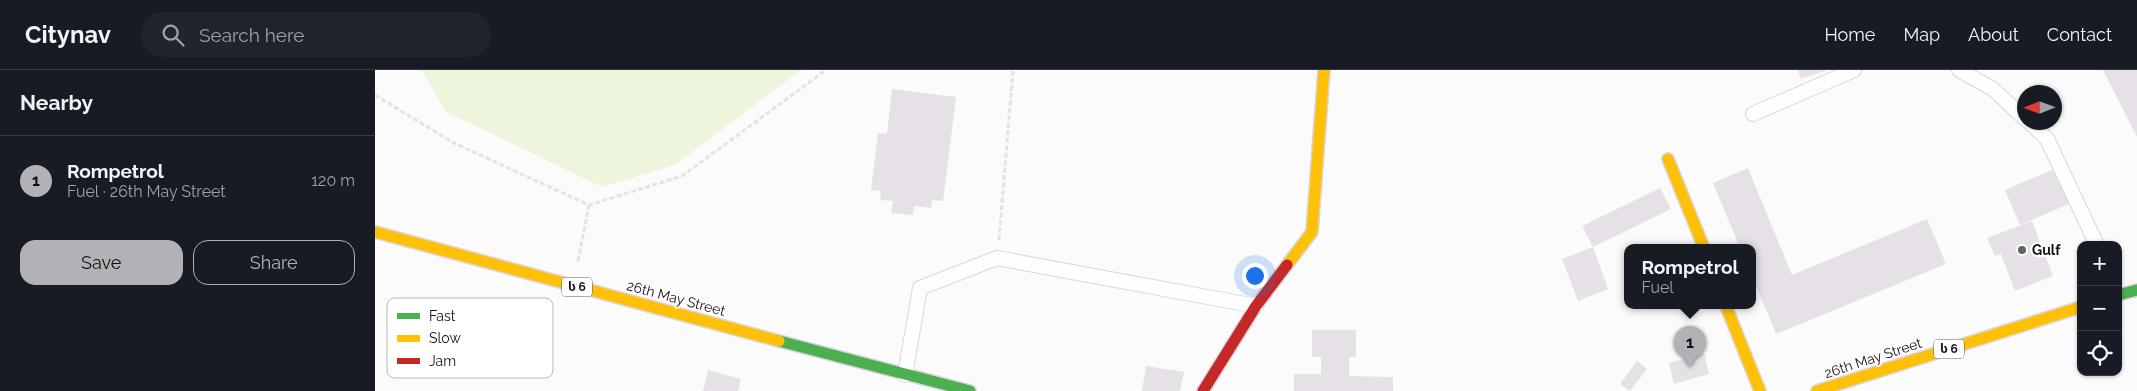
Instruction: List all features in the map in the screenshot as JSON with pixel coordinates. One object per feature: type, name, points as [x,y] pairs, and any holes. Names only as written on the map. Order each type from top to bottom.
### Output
[{"type":"main road","points":[[1203,391],[1256,306],[1313,232],[1324,70]]},
{"type":"main road","points":[[1669,159],[1702,244]]},
{"type":"main road","name":"26th May Street","points":[[375,232],[970,391]]},
{"type":"main road","points":[[2122,292],[2137,290]]},
{"type":"main road","name":"26th May Street","points":[[1817,391],[2077,308]]},
{"type":"main road","points":[[1727,309],[1760,391]]},
{"type":"lane","points":[[1753,114],[1854,70]]},
{"type":"lane","points":[[1959,70],[1993,89],[2017,111]]},
{"type":"lane","points":[[2037,130],[2047,139],[2095,241]]},
{"type":"lane","points":[[905,375],[920,288],[997,258],[1256,306]]},
{"type":"path","points":[[375,95],[454,143],[589,205],[682,176],[826,70]]},
{"type":"path","points":[[997,258],[1013,70]]},
{"type":"path","points":[[572,286],[589,205]]},
{"type":"green space","points":[[421,70],[801,70],[675,165],[602,187],[446,112]]},
{"type":"building","points":[[1798,70],[1827,70],[1801,79]]},
{"type":"building","points":[[2103,70],[2137,70],[2137,137]]},
{"type":"building","points":[[892,89],[956,97],[943,201],[932,200],[931,208],[914,206],[913,215],[891,213],[893,201],[880,200],[881,191],[871,190],[878,133],[887,134]]},
{"type":"building","points":[[1748,168],[1792,275],[1927,219],[1946,264],[1776,334],[1756,285],[1756,244],[1738,244],[1713,183]]},
{"type":"building","points":[[2054,169],[2069,204],[2020,225],[2005,190]]},
{"type":"building","points":[[1660,188],[1671,209],[1593,247],[1582,226]]},
{"type":"building","points":[[2032,221],[2053,276],[2015,291],[2001,254],[1995,256],[1987,238]]},
{"type":"building","points":[[1593,247],[1608,289],[1578,301],[1562,259]]},
{"type":"building","points":[[1312,330],[1356,330],[1356,357],[1349,357],[1349,376],[1393,377],[1393,391],[1294,391],[1294,374],[1321,374],[1321,357],[1312,357]]},
{"type":"building","points":[[1704,353],[1709,374],[1674,384],[1669,363]]},
{"type":"building","points":[[1637,361],[1647,369],[1630,391],[1620,384]]},
{"type":"building","points":[[1146,366],[1184,372],[1180,391],[1142,391]]},
{"type":"building","points":[[708,370],[741,379],[738,391],[703,391]]},
{"type":"traffic: fast","points":[[2122,294],[2137,290]]},
{"type":"traffic: fast","points":[[779,341],[970,391]]},
{"type":"traffic: slow","points":[[1287,265],[1312,232],[1324,70]]},
{"type":"traffic: slow","points":[[1668,159],[1702,244]]},
{"type":"traffic: slow","points":[[375,232],[779,341]]},
{"type":"traffic: slow","points":[[1817,391],[2077,308]]},
{"type":"traffic: slow","points":[[1727,309],[1760,391]]},
{"type":"traffic: jam","points":[[1203,391],[1256,306],[1287,265]]},
{"type":"place","name":"Gulf","points":[[2022,250]]},
{"type":"place","name":"Rompetrol","points":[[1690,367]]}]
